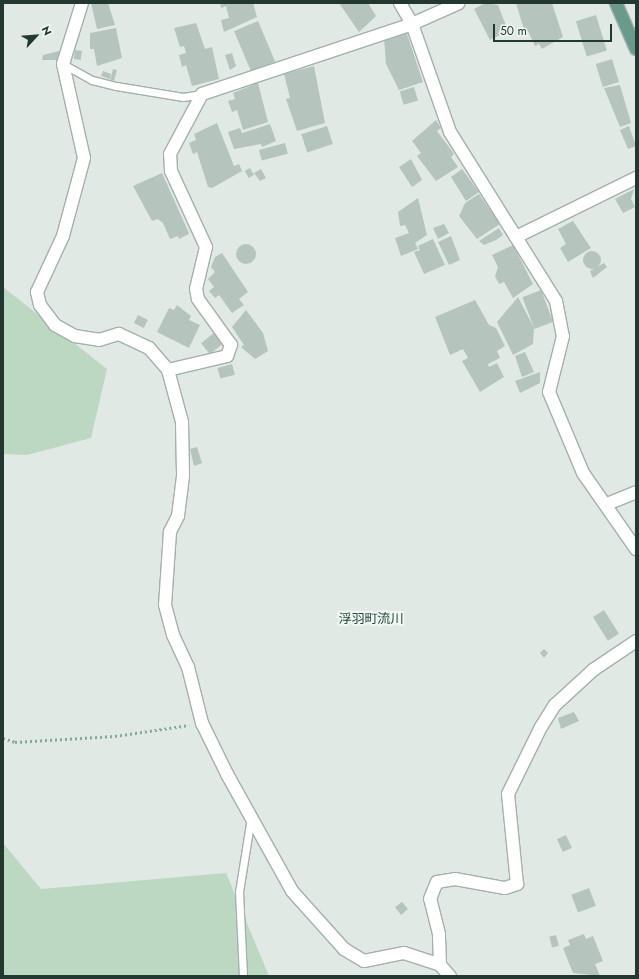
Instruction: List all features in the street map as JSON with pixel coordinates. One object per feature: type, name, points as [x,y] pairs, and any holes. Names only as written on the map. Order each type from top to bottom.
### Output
[{"type":"main road","points":[[616,3],[636,49]]},
{"type":"street","points":[[82,3],[63,64],[84,158],[63,236],[37,292],[40,305],[55,325],[75,336],[99,340],[119,334],[149,348],[168,370],[182,422],[183,476],[178,516],[170,532],[165,605],[188,667],[202,723],[292,892],[344,949],[364,961],[404,953],[440,965],[450,976]]},
{"type":"street","points":[[400,3],[412,24],[450,132],[556,301],[561,317],[563,336],[549,392],[583,473],[607,504],[636,549]]},
{"type":"street","points":[[168,370],[227,356],[231,346],[198,299],[196,289],[206,247],[171,171],[170,154],[202,94],[412,24],[459,3]]},
{"type":"street","points":[[516,237],[636,178]]},
{"type":"street","points":[[607,504],[636,492]]},
{"type":"street","points":[[440,965],[439,934],[430,899],[438,882],[455,879],[505,888],[517,884],[508,794],[541,727],[555,705],[593,670],[636,641]]},
{"type":"lane","points":[[63,64],[92,80],[116,86],[183,97],[202,94]]},
{"type":"lane","points":[[243,976],[239,892],[251,814]]},
{"type":"path","points":[[3,738],[15,742],[115,736],[202,723]]},
{"type":"green space","points":[[3,287],[107,369],[91,438],[27,455],[3,454]]},
{"type":"green space","points":[[3,843],[41,889],[226,873],[269,976],[3,976]]},
{"type":"building","points":[[91,3],[108,3],[115,25],[97,29]]},
{"type":"building","points":[[220,3],[253,3],[257,17],[224,32],[221,20],[229,18],[226,6],[221,8]]},
{"type":"building","points":[[339,3],[368,3],[376,16],[359,32]]},
{"type":"building","points":[[485,3],[498,5],[508,31],[490,40],[474,9]]},
{"type":"building","points":[[516,3],[552,3],[563,37],[542,49],[539,44],[535,46],[528,31],[525,33]]},
{"type":"building","points":[[596,15],[607,50],[587,57],[576,21]]},
{"type":"building","points":[[258,21],[275,62],[251,72],[234,31]]},
{"type":"building","points":[[196,23],[205,49],[212,47],[219,79],[192,86],[186,65],[182,67],[179,55],[186,53],[184,46],[180,47],[174,28]]},
{"type":"building","points":[[116,28],[122,58],[97,66],[94,49],[90,49],[90,33]]},
{"type":"building","points":[[406,31],[423,82],[399,90],[386,64],[384,38]]},
{"type":"building","points":[[75,50],[82,51],[81,60],[74,59]]},
{"type":"building","points":[[59,51],[59,60],[42,60],[43,55]]},
{"type":"building","points":[[232,53],[236,66],[230,70],[225,55]]},
{"type":"building","points":[[612,59],[619,82],[603,87],[596,64]]},
{"type":"building","points":[[314,66],[325,123],[297,131],[286,99],[290,98],[284,74]]},
{"type":"building","points":[[113,69],[117,70],[114,81],[110,80]]},
{"type":"building","points":[[103,71],[111,74],[110,79],[101,76]]},
{"type":"building","points":[[258,83],[268,122],[243,130],[237,110],[232,112],[228,101],[235,99],[233,93]]},
{"type":"building","points":[[620,85],[631,123],[620,127],[604,88]]},
{"type":"building","points":[[414,87],[418,100],[404,105],[400,91]]},
{"type":"building","points":[[436,120],[441,128],[437,131],[454,154],[451,157],[458,167],[436,181],[417,156],[421,153],[412,141]]},
{"type":"building","points":[[217,123],[234,166],[239,164],[242,171],[212,188],[208,187],[197,152],[193,154],[189,143],[196,140],[194,134]]},
{"type":"building","points":[[270,124],[276,141],[262,147],[261,144],[234,149],[228,132],[240,128],[242,133]]},
{"type":"building","points":[[327,126],[333,144],[307,152],[301,134]]},
{"type":"building","points":[[629,126],[636,146],[628,149],[620,130]]},
{"type":"building","points":[[285,143],[288,154],[262,161],[259,150]]},
{"type":"building","points":[[411,159],[422,180],[412,187],[399,167]]},
{"type":"building","points":[[250,168],[254,175],[249,178],[245,171]]},
{"type":"building","points":[[261,169],[266,178],[260,181],[254,173]]},
{"type":"building","points":[[462,169],[479,192],[466,201],[451,177]]},
{"type":"building","points":[[162,173],[189,234],[179,239],[178,236],[170,239],[163,223],[158,219],[152,221],[133,186]]},
{"type":"building","points":[[634,189],[631,199],[635,207],[623,213],[615,199]]},
{"type":"building","points":[[479,194],[500,224],[477,239],[459,216],[465,203]]},
{"type":"building","points":[[418,198],[427,235],[415,243],[418,249],[401,256],[395,238],[409,233],[405,225],[400,226],[398,212]]},
{"type":"building","points":[[573,221],[591,248],[568,262],[560,248],[566,244],[558,229]]},
{"type":"building","points":[[444,224],[449,233],[438,239],[433,228]]},
{"type":"building","points":[[499,228],[503,235],[496,240],[484,245],[479,241]]},
{"type":"building","points":[[451,236],[460,260],[449,265],[438,242]]},
{"type":"building","points":[[433,239],[445,265],[424,274],[414,252],[420,250],[418,246]]},
{"type":"building","points":[[246,244],[253,247],[256,254],[253,261],[246,264],[239,261],[236,254],[239,247]]},
{"type":"building","points":[[513,245],[533,284],[513,298],[504,282],[499,284],[495,276],[498,267],[492,255]]},
{"type":"building","points":[[592,251],[598,254],[601,260],[598,266],[592,269],[586,266],[583,260],[586,254]]},
{"type":"building","points":[[222,253],[248,292],[239,299],[244,305],[232,313],[219,295],[215,298],[209,291],[214,287],[208,279],[215,272],[211,267],[215,257]]},
{"type":"building","points":[[604,263],[607,267],[593,278],[590,271]]},
{"type":"building","points":[[541,290],[553,322],[535,329],[522,297]]},
{"type":"building","points":[[518,297],[534,328],[533,344],[513,355],[497,322]]},
{"type":"building","points":[[475,300],[489,325],[496,328],[505,346],[497,351],[500,358],[488,364],[489,367],[497,363],[504,377],[480,392],[462,361],[468,358],[463,349],[450,355],[435,317]]},
{"type":"building","points":[[177,305],[191,316],[189,320],[200,325],[189,348],[157,332],[169,308],[174,310]]},
{"type":"building","points":[[246,310],[263,333],[268,351],[255,359],[241,347],[244,345],[232,327]]},
{"type":"building","points":[[138,315],[148,320],[144,328],[134,323]]},
{"type":"building","points":[[215,332],[224,343],[210,354],[201,343]]},
{"type":"building","points":[[525,352],[534,372],[522,377],[515,356]]},
{"type":"building","points":[[232,364],[235,375],[220,379],[218,368]]},
{"type":"building","points":[[540,372],[540,383],[520,393],[515,381]]},
{"type":"building","points":[[197,447],[202,463],[194,466],[190,449]]},
{"type":"building","points":[[604,610],[619,634],[608,641],[593,617]]},
{"type":"building","points":[[544,649],[548,653],[544,658],[540,653]]},
{"type":"building","points":[[574,712],[579,721],[561,729],[558,718]]},
{"type":"building","points":[[566,835],[572,848],[563,852],[557,839]]},
{"type":"building","points":[[589,888],[596,906],[578,913],[571,895]]},
{"type":"building","points":[[402,902],[408,909],[401,915],[395,907]]},
{"type":"building","points":[[584,934],[586,939],[593,936],[603,961],[595,964],[600,976],[573,973],[563,948],[570,945],[568,940]]},
{"type":"building","points":[[556,935],[559,946],[552,947],[549,937]]},
{"type":"district","name":"浮羽町流川","points":[[371,619]]}]
